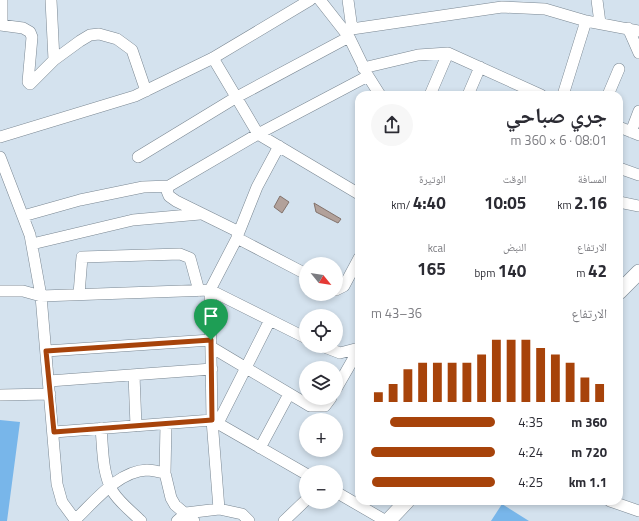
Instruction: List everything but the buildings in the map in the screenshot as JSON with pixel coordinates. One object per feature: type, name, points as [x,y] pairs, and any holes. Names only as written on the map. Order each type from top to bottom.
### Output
[{"type":"main road","points":[[623,288],[639,272]]},
{"type":"main road","points":[[387,521],[404,505]]},
{"type":"street","points":[[2,0],[1,25],[23,28],[30,32],[32,37],[29,83],[34,82],[54,60],[90,35],[99,34],[117,39],[132,50],[146,91]]},
{"type":"street","points":[[51,0],[54,60]]},
{"type":"street","points":[[0,137],[135,96],[213,58],[310,0]]},
{"type":"street","points":[[320,0],[348,32],[365,72],[377,91]]},
{"type":"street","points":[[348,0],[348,32]]},
{"type":"street","points":[[597,0],[600,23]]},
{"type":"street","points":[[138,157],[348,32],[502,7],[545,9],[586,21],[633,30],[639,54]]},
{"type":"street","points":[[564,91],[586,21]]},
{"type":"street","points":[[432,91],[448,53]]},
{"type":"street","points":[[23,216],[80,200],[143,187],[169,186],[365,72],[418,55],[448,53],[532,91]]},
{"type":"street","points":[[213,58],[235,98],[258,134],[355,192]]},
{"type":"street","points":[[470,91],[480,67]]},
{"type":"street","points":[[610,91],[619,69]]},
{"type":"street","points":[[623,129],[635,134],[639,112]]},
{"type":"street","points":[[219,509],[212,369],[210,290],[238,235],[257,187],[280,146]]},
{"type":"street","points":[[0,157],[23,216],[32,244],[41,296],[54,432],[57,484],[62,502],[75,521],[110,486],[132,473],[147,470],[165,473]]},
{"type":"street","points":[[623,169],[639,175]]},
{"type":"street","points":[[169,186],[167,191],[169,196],[299,270]]},
{"type":"street","points":[[623,203],[639,206]]},
{"type":"street","points":[[32,244],[133,220],[202,214]]},
{"type":"street","points":[[79,294],[82,257],[180,254],[190,258],[199,290]]},
{"type":"street","points":[[343,286],[355,265]]},
{"type":"street","points":[[0,292],[23,291],[41,296],[210,290],[299,334]]},
{"type":"street","points":[[215,422],[246,368],[270,320]]},
{"type":"street","points":[[46,351],[211,343],[246,368],[299,400]]},
{"type":"street","points":[[343,352],[355,350]]},
{"type":"street","points":[[343,377],[355,356]]},
{"type":"street","points":[[49,381],[212,369]]},
{"type":"street","points":[[134,375],[136,426]]},
{"type":"street","points":[[0,395],[50,394]]},
{"type":"street","points":[[260,448],[289,394]]},
{"type":"street","points":[[308,405],[318,407],[326,405]]},
{"type":"street","points":[[54,432],[215,422],[299,470]]},
{"type":"street","points":[[166,424],[165,473],[170,498],[175,505],[190,517]]},
{"type":"street","points":[[101,428],[106,476],[110,486],[114,493],[141,521]]},
{"type":"street","points":[[343,496],[355,503]]},
{"type":"street","points":[[359,505],[387,521]]},
{"type":"street","points":[[622,505],[639,511]]},
{"type":"street","points":[[284,521],[299,507]]},
{"type":"street","points":[[177,521],[219,509],[242,514],[249,521]]},
{"type":"shaded area","points":[[0,420],[20,422],[7,521],[0,521]]},
{"type":"shaded area","points":[[501,505],[504,505],[529,521],[491,521]]},
{"type":"route","points":[[211,340],[212,420],[54,432],[46,351],[211,340]]}]
